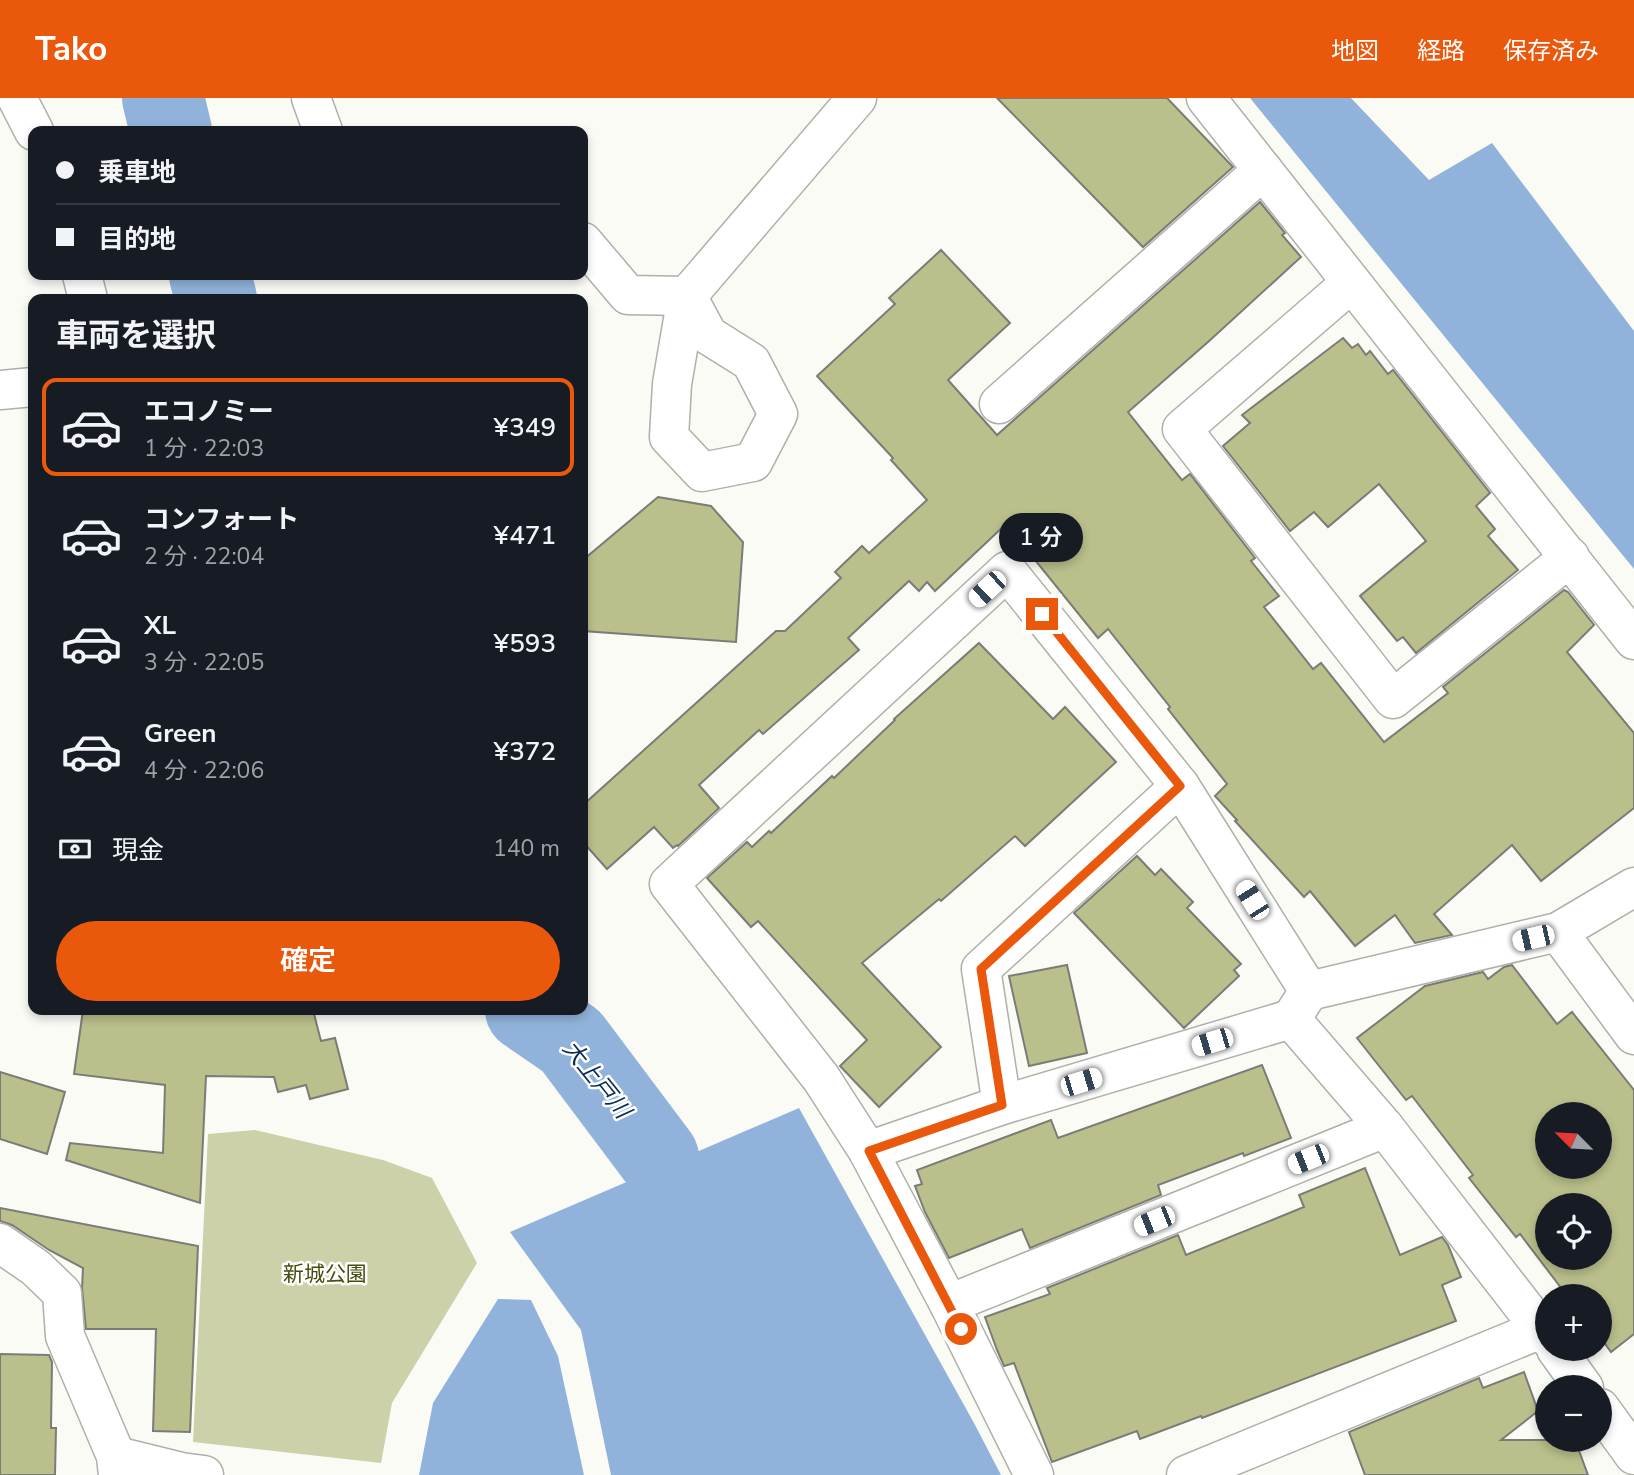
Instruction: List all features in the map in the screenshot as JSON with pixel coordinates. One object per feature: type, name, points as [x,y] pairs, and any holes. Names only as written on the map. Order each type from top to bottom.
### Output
[{"type":"street","points":[[17,98],[31,126]]},
{"type":"street","points":[[311,98],[321,126]]},
{"type":"street","points":[[588,248],[628,295],[687,296],[857,98]]},
{"type":"street","points":[[1206,98],[1634,640]]},
{"type":"street","points":[[999,404],[1263,170]]},
{"type":"street","points":[[1351,283],[1182,429],[1393,699],[1570,557]]},
{"type":"street","points":[[0,390],[28,387]]},
{"type":"street","points":[[1034,1475],[869,1151],[821,1078],[669,884],[1007,570],[1180,786],[1300,1005],[1385,1128],[1535,1321]]},
{"type":"street","points":[[1002,1105],[981,969],[1180,786]]},
{"type":"street","points":[[869,1151],[1300,1005],[1558,932],[1634,887]]},
{"type":"street","points":[[1558,932],[1634,1035]]},
{"type":"street","points":[[949,1304],[1385,1128]]},
{"type":"street","points":[[0,1243],[36,1268],[62,1293],[65,1336],[118,1465],[204,1475]]},
{"type":"street","points":[[1186,1475],[1535,1343]]},
{"type":"street","points":[[1612,1425],[1634,1455]]},
{"type":"green space","name":"新城公園","points":[[255,1130],[383,1160],[432,1178],[477,1263],[392,1403],[381,1463],[193,1442],[208,1134]]},
{"type":"water","points":[[1250,98],[1351,98],[1429,180],[1492,143],[1634,331],[1634,569]]},
{"type":"water","points":[[799,1108],[1001,1475],[611,1475],[581,1330],[510,1232]]},
{"type":"water","points":[[498,1299],[531,1300],[558,1356],[584,1475],[419,1475],[433,1403]]},
{"type":"building","points":[[997,98],[1167,98],[1233,167],[1143,247]]},
{"type":"building","points":[[1260,202],[1301,257],[1128,412],[1182,480],[1190,474],[1255,558],[1251,561],[1279,596],[1264,607],[1313,669],[1321,663],[1384,742],[1448,693],[1443,687],[1564,590],[1568,592],[1594,625],[1567,652],[1634,733],[1634,808],[1541,881],[1512,845],[1434,914],[1452,935],[1415,943],[1395,915],[1355,946],[1310,891],[1304,897],[1235,821],[1237,820],[1215,796],[1227,784],[1168,709],[1170,707],[1108,629],[1098,638],[1006,524],[935,591],[927,582],[919,591],[909,581],[848,638],[859,650],[763,734],[759,730],[699,785],[719,808],[678,846],[673,848],[654,827],[607,869],[588,848],[588,800],[776,631],[785,631],[841,578],[835,572],[862,546],[869,553],[927,500],[891,460],[893,458],[817,376],[895,304],[889,298],[941,250],[1010,323],[948,380],[997,435]]},
{"type":"building","points":[[1343,338],[1352,348],[1358,344],[1366,355],[1370,351],[1388,374],[1393,370],[1490,493],[1476,506],[1495,529],[1488,536],[1518,570],[1416,653],[1403,637],[1397,641],[1360,596],[1426,541],[1379,484],[1328,527],[1314,512],[1290,531],[1223,446],[1250,423],[1242,415]]},
{"type":"building","points":[[658,497],[711,506],[743,542],[736,642],[588,631],[588,556]]},
{"type":"building","points":[[979,643],[1053,719],[1065,707],[1116,762],[1025,846],[1015,836],[941,901],[939,899],[862,963],[941,1047],[879,1107],[840,1066],[867,1040],[758,921],[751,927],[707,878],[747,842],[752,847],[769,831],[771,833]]},
{"type":"building","points":[[1137,856],[1155,875],[1161,869],[1193,902],[1187,908],[1241,964],[1234,970],[1239,976],[1184,1028],[1074,913]]},
{"type":"building","points":[[1067,965],[1087,1053],[1029,1066],[1009,976]]},
{"type":"building","points":[[1512,965],[1557,1024],[1572,1012],[1634,1090],[1634,1334],[1612,1351],[1612,1284],[1558,1284],[1547,1270],[1612,1270],[1612,1193],[1535,1193],[1535,1254],[1520,1234],[1516,1237],[1469,1178],[1473,1175],[1412,1096],[1406,1100],[1357,1038],[1425,986],[1483,972],[1488,979],[1504,967]]},
{"type":"building","points":[[82,1015],[314,1015],[321,1041],[335,1038],[348,1089],[310,1099],[306,1085],[278,1092],[274,1077],[206,1076],[200,1203],[66,1160],[70,1143],[163,1153],[165,1085],[74,1074]]},
{"type":"building","points":[[1262,1065],[1291,1138],[1158,1185],[1161,1195],[1030,1248],[1022,1229],[949,1258],[915,1186],[922,1184],[917,1170],[1051,1120],[1058,1138]]},
{"type":"building","points":[[0,1072],[65,1092],[47,1154],[0,1139]]},
{"type":"building","points":[[1365,1168],[1400,1255],[1442,1237],[1448,1245],[1461,1277],[1442,1285],[1456,1321],[1202,1418],[1201,1416],[1140,1439],[1137,1431],[1052,1462],[1014,1363],[1004,1366],[985,1317],[1050,1294],[1047,1288],[1178,1235],[1186,1255],[1304,1207],[1299,1195]]},
{"type":"building","points":[[0,1208],[198,1246],[190,1432],[153,1431],[156,1329],[86,1329],[83,1268],[49,1250],[12,1225],[0,1221]]},
{"type":"building","points":[[0,1354],[49,1355],[52,1362],[51,1428],[56,1428],[55,1475],[0,1475]]},
{"type":"building","points":[[1524,1372],[1535,1403],[1535,1413],[1501,1440],[1535,1440],[1535,1452],[1579,1452],[1588,1475],[1365,1475],[1349,1432],[1479,1378],[1483,1388]]},
{"type":"waterway","name":"大上戸川","points":[[163,98],[170,126]]},
{"type":"waterway","name":"大上戸川","points":[[211,280],[215,294]]},
{"type":"waterway","name":"大上戸川","points":[[533,1015],[571,1041],[658,1157]]},
{"type":"route","points":[[961,1329],[869,1151],[1002,1105],[981,969],[1180,786],[1042,614]]}]
